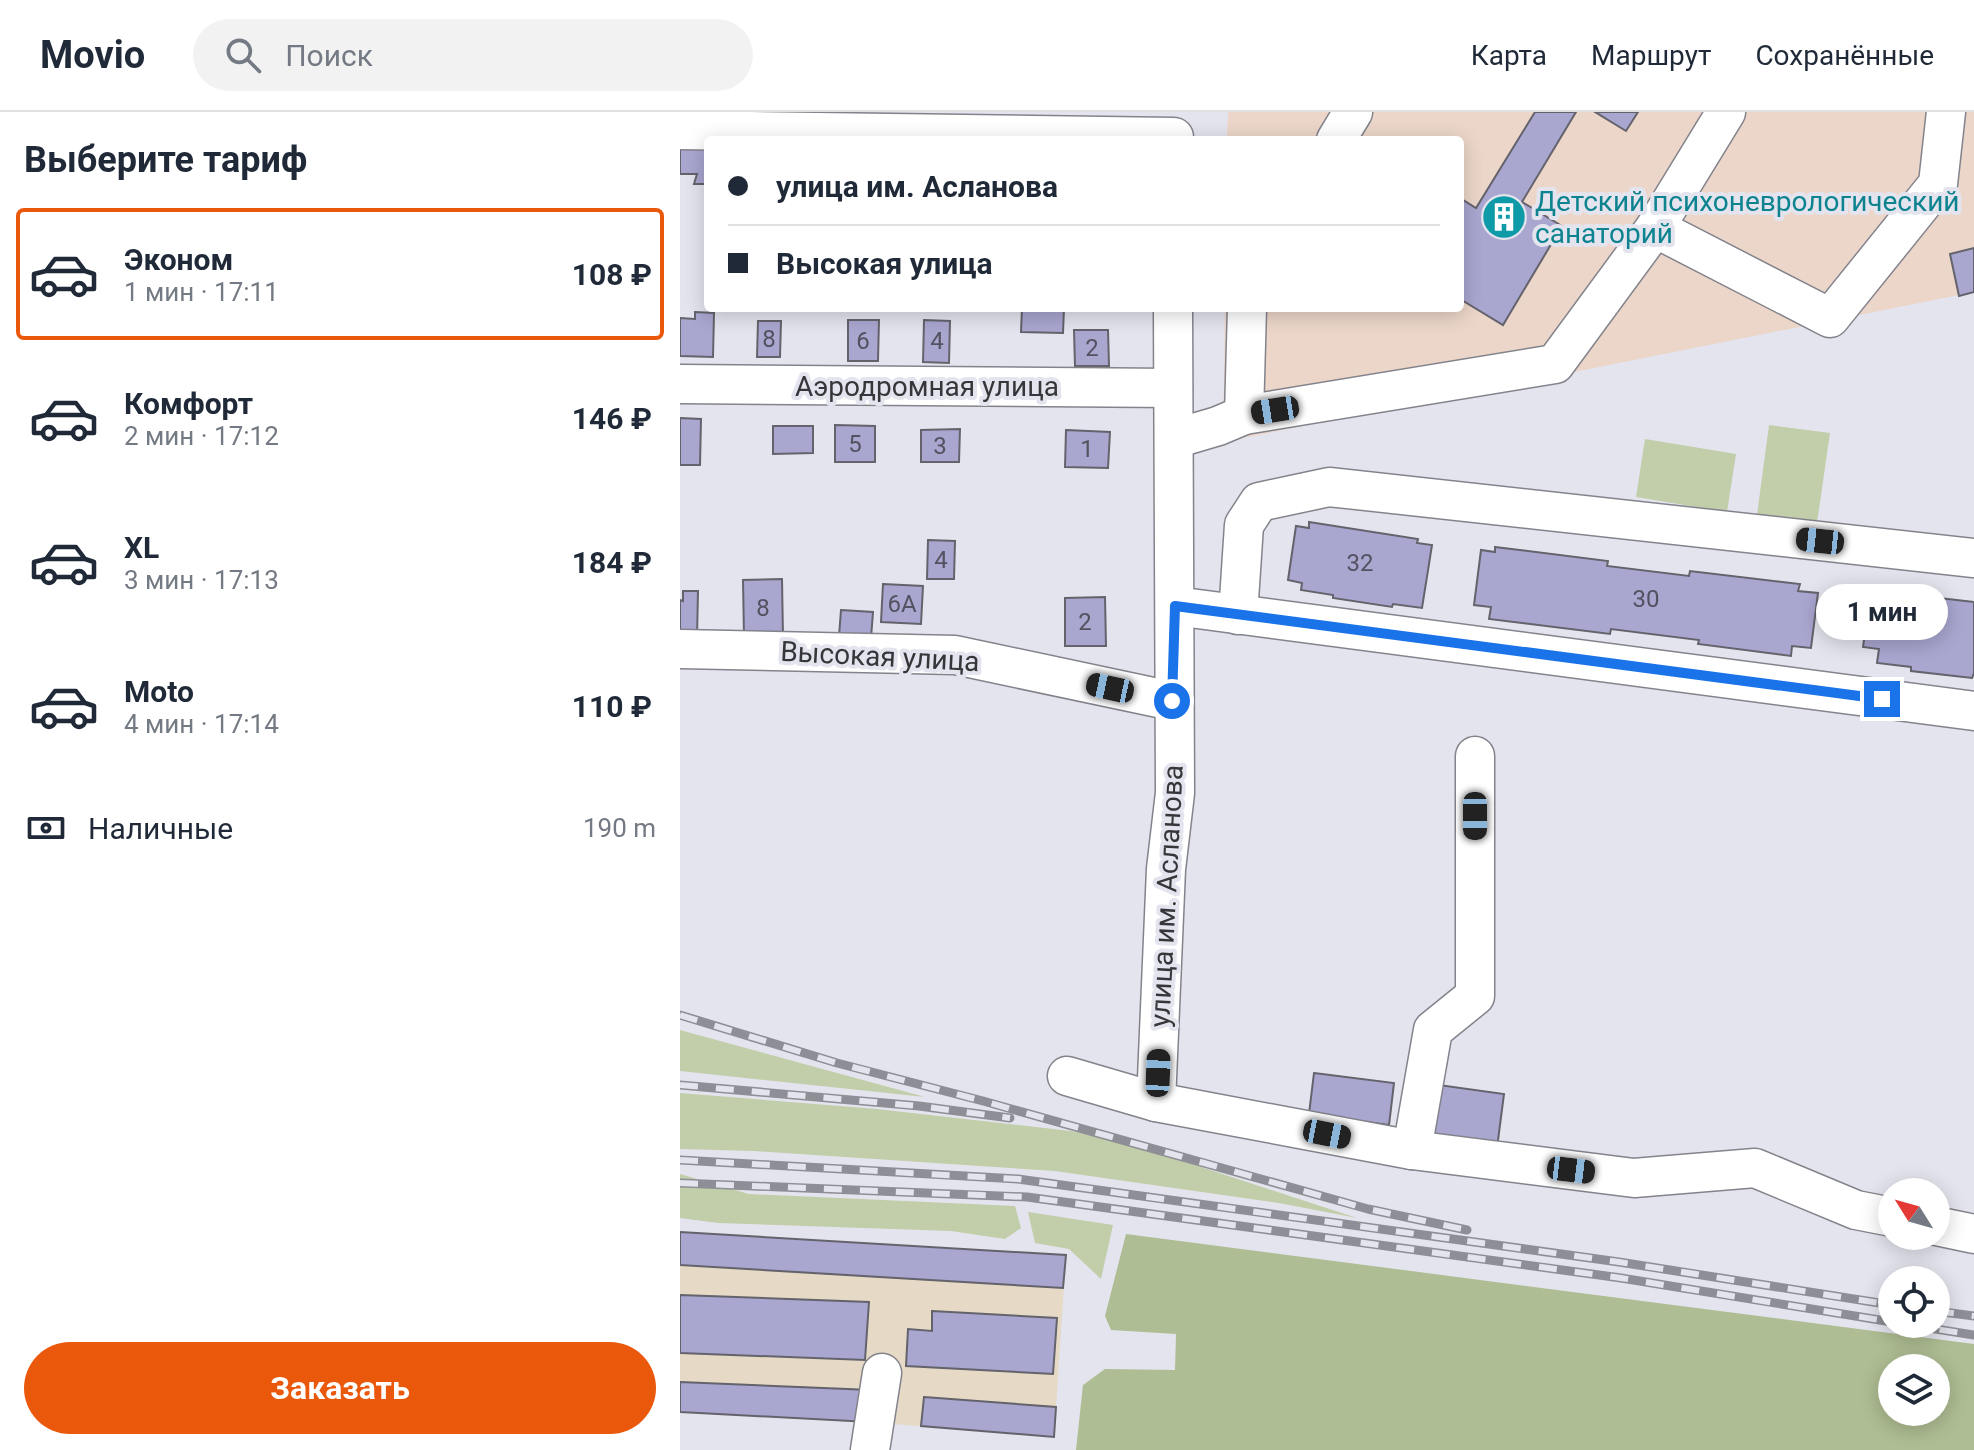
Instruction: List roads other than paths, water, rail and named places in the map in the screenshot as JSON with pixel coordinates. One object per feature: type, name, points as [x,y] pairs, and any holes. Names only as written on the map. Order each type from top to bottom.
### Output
[{"type":"street","points":[[1338,136],[1353,112]]},
{"type":"street","points":[[1174,439],[1231,421],[1555,364],[1655,228],[1726,112]]},
{"type":"street","points":[[1655,228],[1830,318],[1938,184],[1946,112]]},
{"type":"street","points":[[680,130],[1173,130]]},
{"type":"street","name":"улица им. Асланова","points":[[1156,1102],[1166,869],[1175,793],[1172,701],[1175,606],[1173,312]]},
{"type":"street","points":[[1231,421],[1246,312]]},
{"type":"street","name":"Аэродромная улица","points":[[680,384],[1173,388]]},
{"type":"street","points":[[1238,615],[1244,525],[1259,502],[1329,487],[1974,558]]},
{"type":"street","points":[[1175,606],[1974,711]]},
{"type":"street","name":"Высокая улица","points":[[680,649],[955,655],[1172,701]]},
{"type":"street","points":[[1412,1150],[1433,1030],[1475,996],[1475,756]]},
{"type":"street","points":[[1067,1076],[1156,1102],[1412,1150],[1634,1178],[1755,1168],[1856,1210],[1878,1214]]},
{"type":"street","points":[[1950,1229],[1974,1234]]},
{"type":"street","points":[[870,1450],[882,1373]]},
{"type":"railway","points":[[680,1015],[837,1063],[1368,1209],[1467,1230]]},
{"type":"railway","points":[[680,1085],[919,1106],[1010,1118]]},
{"type":"railway","points":[[680,1160],[1018,1179],[1619,1262],[1878,1303]]},
{"type":"railway","points":[[680,1183],[1027,1197],[1621,1278],[1878,1320]]},
{"type":"railway","points":[[1950,1313],[1974,1316]]},
{"type":"railway","points":[[1950,1331],[1974,1335]]},
{"type":"place","name":"Детский психоневрологический санаторий","points":[[1504,217]]}]
